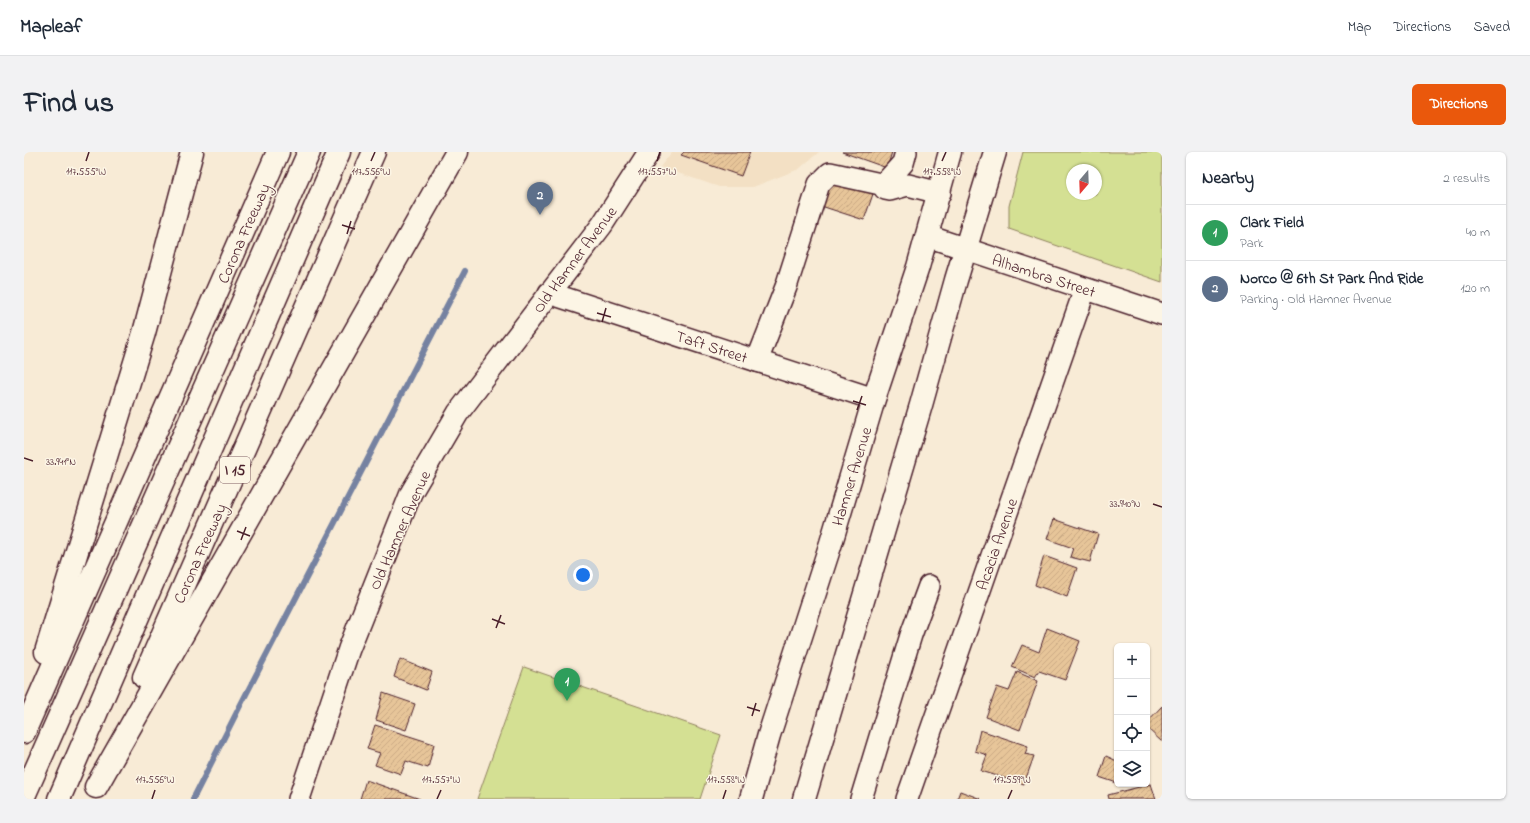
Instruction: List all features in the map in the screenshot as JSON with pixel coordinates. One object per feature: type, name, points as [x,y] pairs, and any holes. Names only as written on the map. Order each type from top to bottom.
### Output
[{"type":"main road","points":[[24,724],[144,333],[192,152]]},
{"type":"main road","name":"Corona Freeway","points":[[24,732],[278,152]]},
{"type":"main road","points":[[24,796],[309,152]]},
{"type":"main road","points":[[59,799],[339,152]]},
{"type":"main road","name":"Corona Freeway","points":[[93,793],[374,152]]},
{"type":"main road","points":[[93,793],[457,152]]},
{"type":"main road","name":"Hamner Avenue","points":[[750,799],[831,543],[874,399],[918,267],[940,193],[950,152]]},
{"type":"main road","points":[[804,799],[919,412],[965,249],[995,152]]},
{"type":"street","name":"Old Hamner Avenue","points":[[299,799],[348,649],[411,493],[458,413],[602,225],[649,152]]},
{"type":"street","points":[[885,185],[885,183],[903,163],[906,152]]},
{"type":"street","points":[[758,361],[786,287],[819,184],[830,173],[885,185],[885,188],[890,190],[908,186],[940,193]]},
{"type":"street","name":"Alhambra Street","points":[[927,236],[1162,314]]},
{"type":"street","name":"Acacia Avenue","points":[[907,799],[1085,289]]},
{"type":"street","name":"Taft Street","points":[[549,293],[874,399]]},
{"type":"street","points":[[861,799],[911,635],[929,586]]},
{"type":"shaded area","points":[[672,152],[819,152],[799,169],[753,187],[719,187],[660,167]]},
{"type":"green space","points":[[1023,152],[1162,152],[1162,282],[1009,229],[1009,206]]},
{"type":"green space","points":[[524,667],[721,735],[700,799],[477,799]]},
{"type":"building","points":[[684,152],[750,152],[741,176],[681,155]]},
{"type":"building","points":[[842,152],[892,152],[887,168]]},
{"type":"building","points":[[827,179],[873,194],[864,220],[818,205]]},
{"type":"building","points":[[1054,519],[1098,534],[1090,562],[1070,557],[1073,548],[1047,539]]},
{"type":"building","points":[[1044,556],[1077,568],[1067,597],[1035,585]]},
{"type":"building","points":[[1047,628],[1080,641],[1065,680],[1039,671],[1035,677],[1012,667],[1022,645],[1039,652]]},
{"type":"building","points":[[400,659],[432,672],[426,690],[394,677]]},
{"type":"building","points":[[1017,672],[1038,681],[1020,730],[986,717],[997,687],[1009,691]]},
{"type":"building","points":[[383,693],[415,704],[406,730],[376,720]]},
{"type":"building","points":[[1162,706],[1162,742],[1150,731],[1150,719]]},
{"type":"building","points":[[375,725],[434,744],[428,768],[406,761],[401,774],[375,765],[380,753],[367,749]]},
{"type":"building","points":[[980,730],[1028,746],[1025,754],[1034,756],[1024,784],[981,771],[987,755],[975,751]]},
{"type":"building","points":[[1106,756],[1114,760],[1114,782],[1099,777]]},
{"type":"building","points":[[366,780],[420,799],[360,799]]},
{"type":"building","points":[[1150,784],[1156,799],[1109,799],[1108,795],[1139,787],[1150,787]]},
{"type":"building","points":[[960,791],[981,799],[957,799]]},
{"type":"waterway","points":[[193,799],[465,271]]},
{"type":"place","name":"Norco @ 6th St Park And Ride","points":[[540,215]]},
{"type":"place","name":"Clark Field","points":[[567,701]]}]
